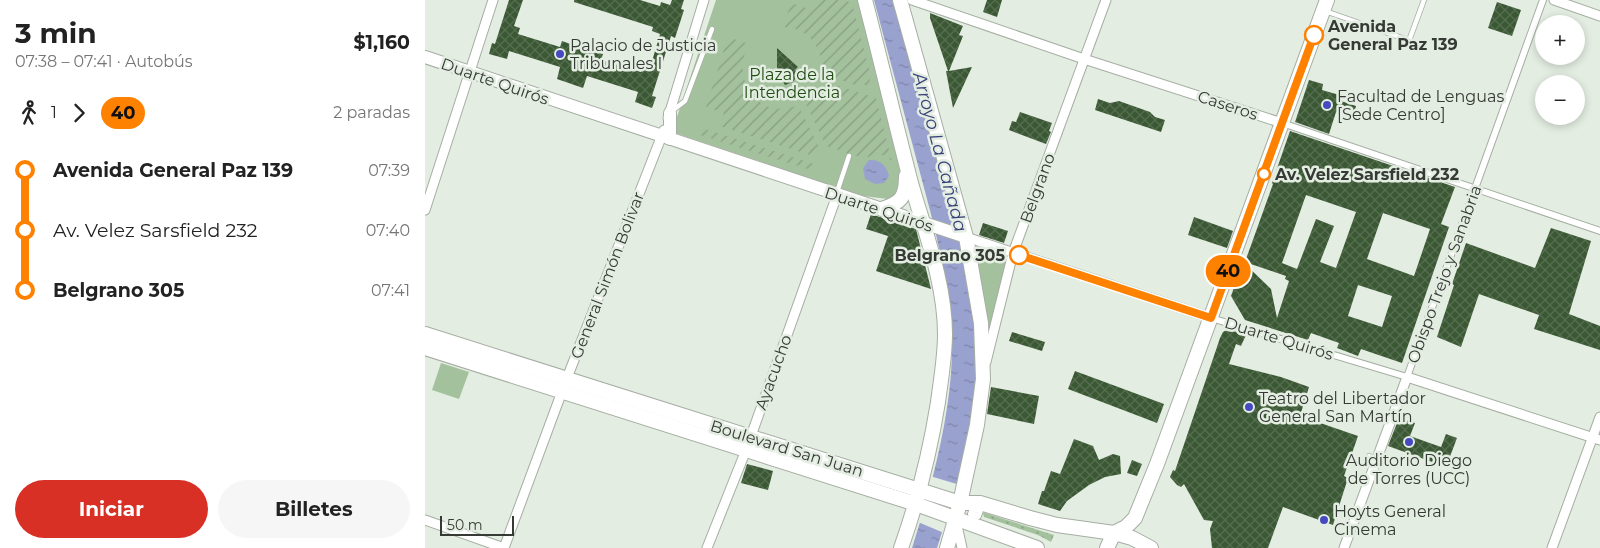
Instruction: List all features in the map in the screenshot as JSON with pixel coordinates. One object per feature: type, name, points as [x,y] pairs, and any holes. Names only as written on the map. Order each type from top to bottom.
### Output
[{"type":"main road","points":[[865,0],[906,165],[938,283],[945,333],[944,358],[933,435],[920,490],[901,548]]},
{"type":"main road","points":[[900,0],[967,237],[981,323],[983,380],[977,425],[960,503],[947,548]]},
{"type":"main road","points":[[1137,544],[1133,529],[1135,518],[1157,464],[1325,5]]},
{"type":"main road","name":"Duarte Quirós","points":[[425,57],[967,237]]},
{"type":"main road","points":[[665,138],[670,113]]},
{"type":"main road","points":[[882,209],[894,205],[904,194],[906,165]]},
{"type":"main road","name":"Boulevard San Juan","points":[[425,334],[564,385],[748,444],[1037,548]]},
{"type":"main road","name":"Boulevard San Juan","points":[[425,348],[564,385]]},
{"type":"main road","name":"Boulevard San Juan","points":[[748,444],[920,490],[960,503],[980,503],[1049,523],[1114,533],[1137,544],[1151,548]]},
{"type":"main road","points":[[1107,548],[1114,533],[1126,527],[1135,518]]},
{"type":"street","points":[[426,206],[493,0]]},
{"type":"street","points":[[670,113],[704,0]]},
{"type":"street","name":"Caseros","points":[[912,0],[1600,231]]},
{"type":"street","name":"Belgrano","points":[[983,380],[1013,253],[1106,0]]},
{"type":"street","name":"Obispo Trejo y Sanabria","points":[[1344,548],[1373,458],[1407,377],[1543,0]]},
{"type":"street","points":[[1554,0],[1600,16]]},
{"type":"street","name":"General Simón Bolivar","points":[[504,548],[564,385],[665,138]]},
{"type":"street","name":"Ayacucho","points":[[707,548],[748,444],[837,195]]},
{"type":"street","name":"Duarte Quirós","points":[[967,237],[1211,318],[1407,377],[1596,438]]},
{"type":"street","points":[[1552,548],[1596,438],[1600,417]]},
{"type":"street","points":[[956,519],[962,548]]},
{"type":"street","points":[[425,520],[504,548]]},
{"type":"lane","points":[[1325,5],[1408,40],[1424,0]]},
{"type":"lane","points":[[670,113],[685,101],[712,29]]},
{"type":"lane","points":[[837,195],[849,156]]},
{"type":"green space","name":"Plaza de la Intendencia","points":[[716,0],[859,0],[900,171],[901,181],[896,196],[888,199],[863,196],[672,132]]},
{"type":"green space","points":[[815,0],[843,0],[852,3],[871,76],[868,86],[859,83],[858,86],[823,74],[821,57],[813,42],[800,31],[783,27],[791,3],[812,10]]},
{"type":"green space","points":[[728,37],[749,44],[744,57],[743,71],[745,83],[751,94],[771,108],[784,109],[798,105],[819,147],[816,157],[720,126],[724,113],[706,107]]},
{"type":"green space","points":[[821,80],[876,98],[892,162],[880,155],[862,157],[826,146],[805,102],[812,95]]},
{"type":"green space","points":[[699,127],[814,164],[811,170],[697,134]]},
{"type":"green space","points":[[966,237],[1013,253],[983,379]]},
{"type":"green space","points":[[441,363],[469,372],[459,399],[432,390]]},
{"type":"green space","points":[[983,513],[1054,535],[1051,542],[1038,535],[984,517]]},
{"type":"water","points":[[874,0],[896,0],[973,293],[977,371],[973,412],[958,481],[937,548],[912,548],[936,462],[949,396],[952,348],[951,322],[944,270],[932,219]]},
{"type":"water","points":[[869,160],[880,162],[887,169],[889,176],[884,183],[875,184],[865,179],[863,168]]},
{"type":"pier","points":[[930,476],[960,485],[944,533],[918,522]]},
{"type":"building","name":"Palacio de Justicia Tribunales I","points":[[509,0],[523,0],[514,26],[520,28],[518,34],[560,47],[562,41],[576,46],[577,44],[603,54],[601,60],[641,72],[643,66],[650,68],[660,34],[652,31],[653,27],[574,2],[574,0],[640,0],[660,6],[661,2],[670,5],[672,0],[684,0],[681,9],[684,10],[675,38],[671,36],[652,96],[656,97],[652,108],[635,102],[638,92],[587,76],[583,88],[557,79],[560,67],[509,51],[507,59],[489,54],[492,43],[495,44]]},
{"type":"building","points":[[987,0],[1002,0],[997,17],[983,12]]},
{"type":"building","points":[[1497,2],[1521,10],[1512,36],[1488,28]]},
{"type":"building","points":[[930,13],[963,26],[959,35],[963,36],[949,71],[972,67],[953,108],[946,71],[948,71]]},
{"type":"building","points":[[777,48],[798,67],[795,70],[798,75],[793,82],[785,85],[781,78],[777,80]]},
{"type":"building","name":"Facultad de Lenguas [Sede Centro]","points":[[1309,80],[1323,84],[1322,90],[1343,96],[1341,101],[1356,106],[1353,117],[1336,112],[1329,134],[1295,122]]},
{"type":"building","points":[[1098,99],[1110,103],[1119,101],[1150,112],[1155,117],[1165,120],[1161,132],[1095,110]]},
{"type":"building","points":[[1020,112],[1052,123],[1049,131],[1051,132],[1046,144],[1009,130],[1012,121],[1016,122]]},
{"type":"building","points":[[1290,131],[1455,187],[1441,224],[1449,227],[1402,363],[1361,349],[1358,356],[1337,348],[1339,343],[1311,333],[1308,340],[1245,320],[1231,296],[1243,262],[1271,289],[1277,318],[1289,281],[1285,279],[1286,276],[1245,262]],"holes":[[[1306,195],[1356,212],[1336,268],[1320,262],[1334,226],[1316,219],[1297,269],[1282,263]],[[1383,213],[1430,229],[1414,276],[1367,259]],[[1358,285],[1392,296],[1382,327],[1348,316]]]},
{"type":"building","points":[[871,214],[916,229],[931,289],[876,271],[888,236],[866,229]]},
{"type":"building","points":[[1194,217],[1233,231],[1227,248],[1188,235]]},
{"type":"building","points":[[983,223],[1008,231],[1004,243],[979,235]]},
{"type":"building","points":[[1551,228],[1591,241],[1569,314],[1600,326],[1600,350],[1534,329],[1539,315],[1479,294],[1461,347],[1437,337],[1466,243],[1535,268]]},
{"type":"building","points":[[1228,329],[1246,335],[1241,346],[1236,344],[1229,364],[1281,377],[1309,387],[1300,416],[1358,436],[1344,476],[1348,478],[1333,525],[1283,507],[1268,548],[1212,548],[1210,529],[1213,521],[1204,520],[1184,484],[1181,487],[1177,485],[1170,477],[1173,470],[1175,471],[1220,338],[1223,332]]},
{"type":"building","points":[[1012,332],[1045,342],[1042,351],[1009,341]]},
{"type":"building","points":[[1075,371],[1164,404],[1157,423],[1068,389]]},
{"type":"building","points":[[991,387],[1039,396],[1034,424],[987,414]]},
{"type":"building","name":"Auditorio Diego de Torres (UCC)","points":[[1399,418],[1415,423],[1410,436],[1441,447],[1446,434],[1457,438],[1446,467],[1388,446]]},
{"type":"building","points":[[1074,439],[1093,446],[1099,460],[1113,454],[1120,456],[1121,474],[1105,477],[1089,485],[1067,501],[1060,511],[1038,504],[1051,471],[1060,474]]},
{"type":"building","points":[[1132,460],[1142,464],[1137,476],[1127,473]]},
{"type":"building","points":[[747,464],[773,471],[768,490],[741,483]]},
{"type":"bus line","name":"40","points":[[1019,255],[1211,318],[1314,35]]},
{"type":"place","name":"Avenida General Paz 139","points":[[1314,35]]},
{"type":"place","name":"Palacio de Justicia Tribunales I","points":[[560,54]]},
{"type":"place","name":"Facultad de Lenguas [Sede Centro]","points":[[1327,105]]},
{"type":"place","name":"Av. Velez Sarsfield 232","points":[[1264,174]]},
{"type":"place","name":"Belgrano 305","points":[[1019,255]]},
{"type":"place","name":"Teatro del Libertador General San Martín","points":[[1249,407]]},
{"type":"place","name":"Auditorio Diego de Torres (UCC)","points":[[1409,442]]},
{"type":"place","name":"Hoyts General Cinema","points":[[1324,520]]},
{"type":"water label","name":"Arroyo La Cañada","points":[[940,152]]}]
